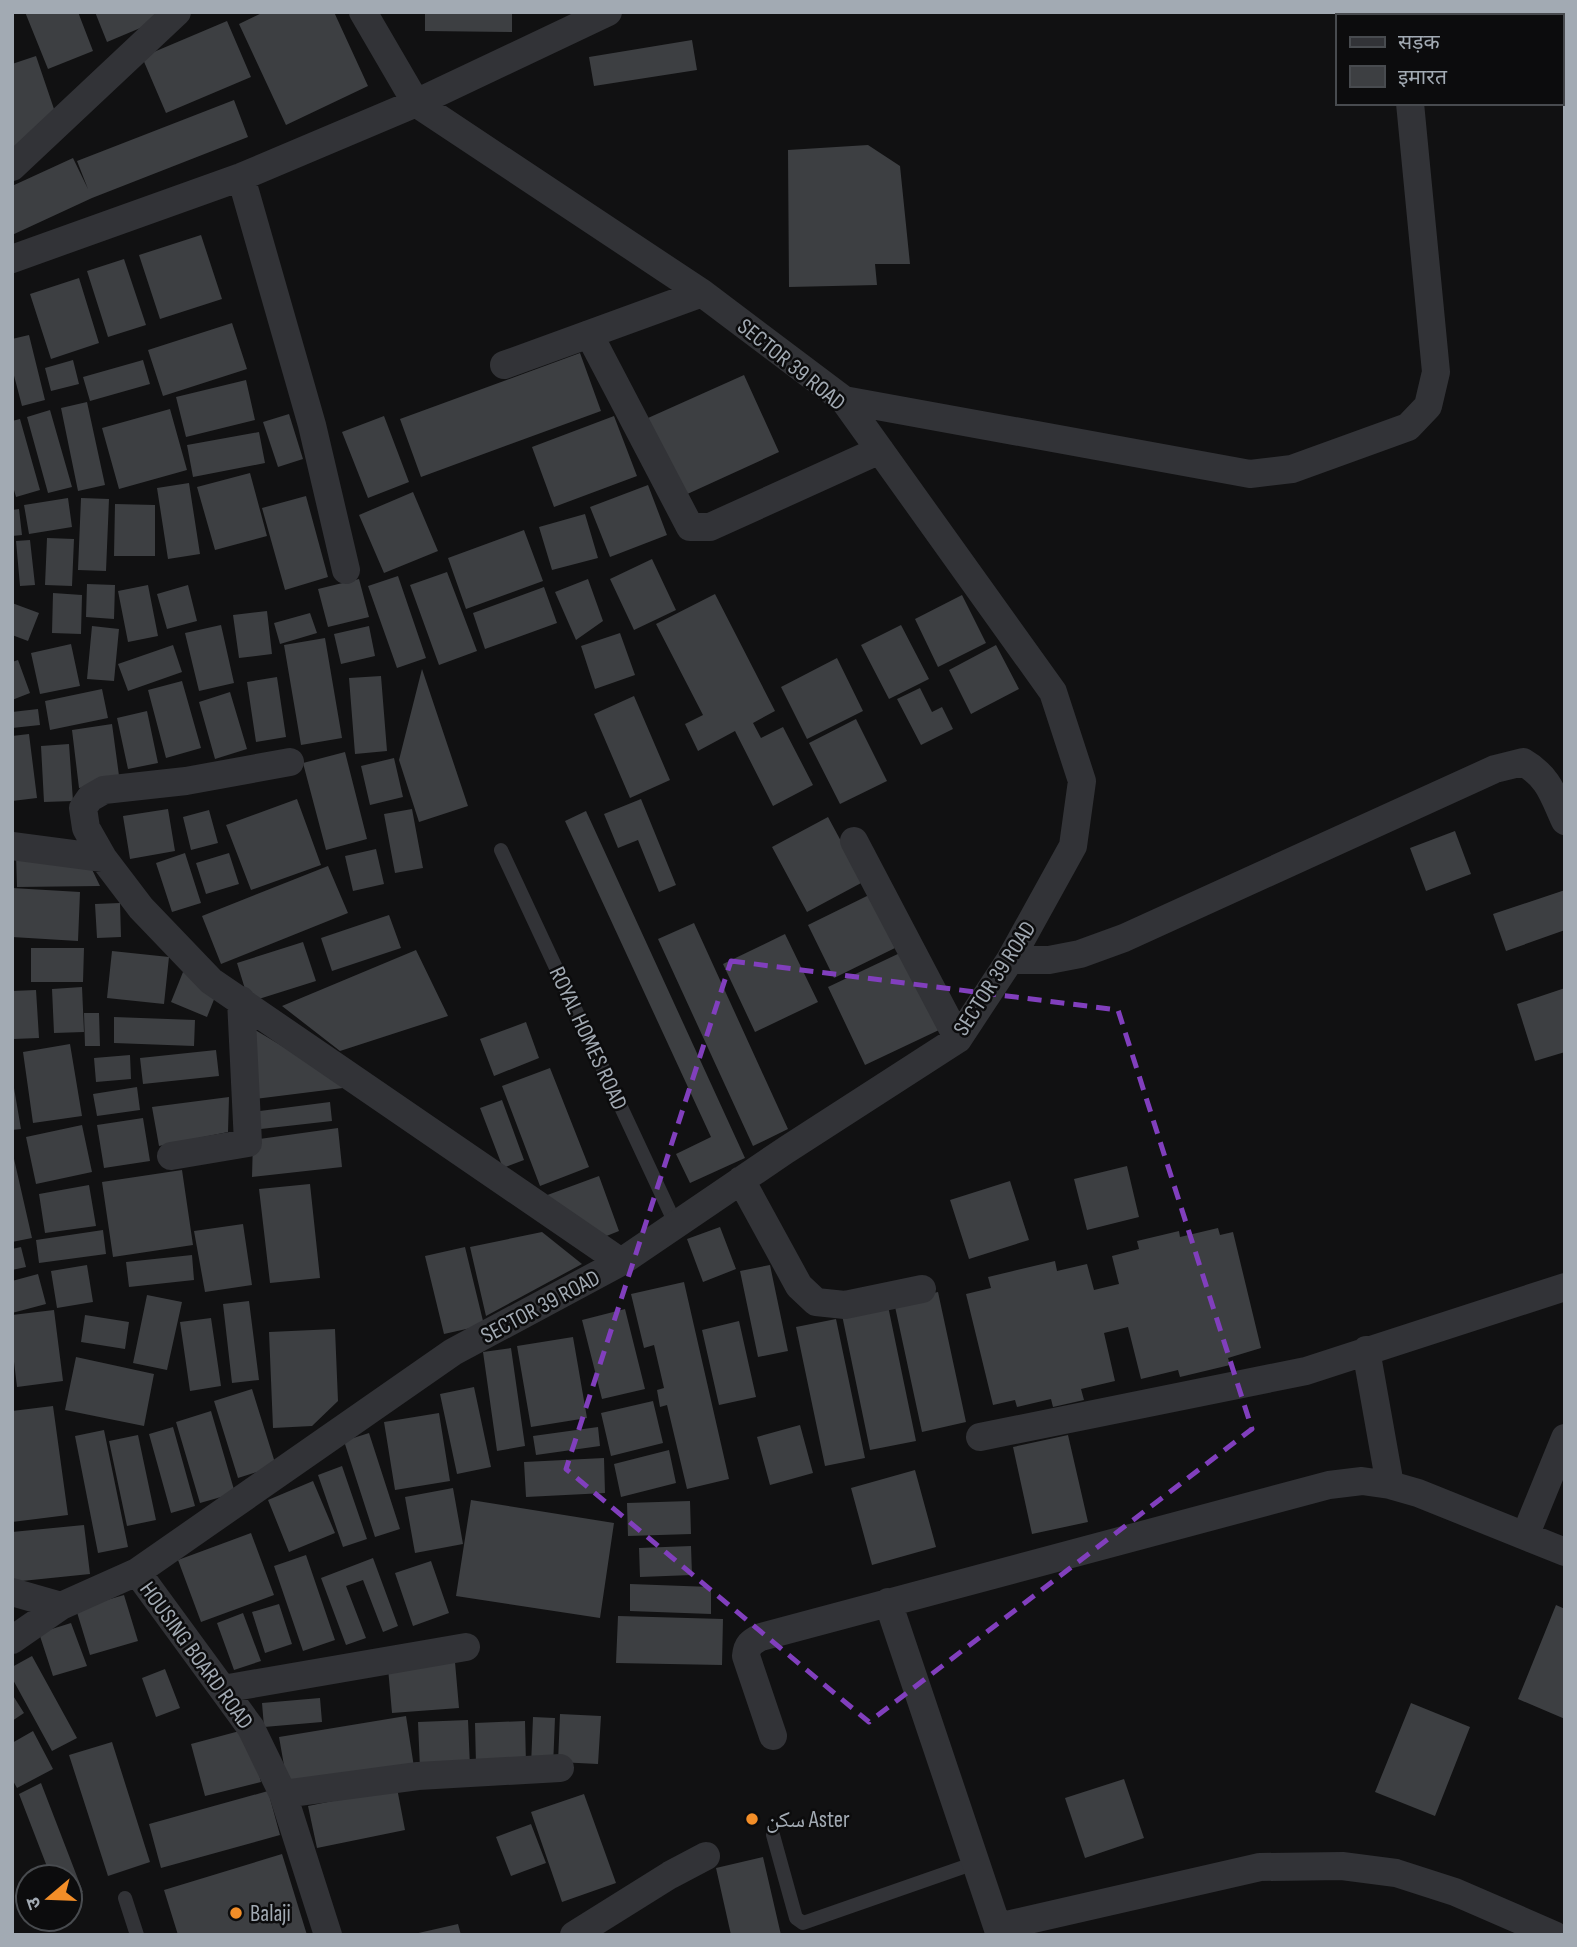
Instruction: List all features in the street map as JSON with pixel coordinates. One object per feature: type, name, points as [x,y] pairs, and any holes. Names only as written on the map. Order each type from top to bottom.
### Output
[{"type":"street","points":[[12,167],[177,12]]},
{"type":"street","points":[[363,12],[416,103]]},
{"type":"street","points":[[12,259],[241,177],[416,103],[608,12]]},
{"type":"street","name":"SECTOR 39 ROAD","points":[[12,1640],[61,1606],[137,1572],[453,1352],[621,1262],[741,1180],[958,1039],[1010,960],[1073,846],[1082,781],[1053,692],[844,400],[702,293],[416,103]]},
{"type":"street","points":[[844,400],[1250,474],[1292,468],[1408,427],[1428,406],[1436,372],[1410,105]]},
{"type":"street","points":[[241,177],[312,425],[346,570]]},
{"type":"street","points":[[504,365],[702,293]]},
{"type":"street","points":[[589,334],[690,527],[710,527],[880,450]]},
{"type":"street","points":[[290,762],[186,781],[104,790],[90,798],[83,808],[86,828],[103,858],[141,908],[211,981],[621,1262]]},
{"type":"street","points":[[1010,960],[1049,960],[1080,954],[1124,938],[1495,769],[1510,765],[1523,762],[1538,771],[1548,784],[1565,821]]},
{"type":"street","points":[[854,841],[958,1039]]},
{"type":"street","points":[[12,846],[103,858]]},
{"type":"street","points":[[171,1156],[248,1143],[241,1000]]},
{"type":"street","points":[[741,1180],[799,1286],[816,1302],[845,1305],[922,1289]]},
{"type":"street","points":[[980,1437],[1306,1371],[1565,1287]]},
{"type":"street","points":[[1366,1350],[1390,1485]]},
{"type":"street","points":[[1525,1536],[1565,1438]]},
{"type":"street","points":[[773,1736],[746,1657],[747,1647],[761,1637],[1329,1485],[1362,1481],[1419,1493],[1565,1552]]},
{"type":"street","name":"HOUSING BOARD ROAD","points":[[137,1572],[251,1728],[283,1794],[328,1935]]},
{"type":"street","points":[[12,1592],[61,1606]]},
{"type":"street","points":[[888,1602],[999,1931],[1260,1867],[1342,1866],[1396,1873],[1455,1892],[1554,1935]]},
{"type":"street","points":[[223,1689],[466,1647]]},
{"type":"street","points":[[283,1794],[418,1776],[560,1768]]},
{"type":"street","points":[[574,1935],[670,1875],[706,1856]]},
{"type":"lane","name":"ROYAL HOMES ROAD","points":[[501,850],[676,1225]]},
{"type":"lane","points":[[773,1835],[801,1929],[975,1863]]},
{"type":"lane","points":[[125,1898],[136,1935]]},
{"type":"highlighted area","points":[[731,961],[1118,1010],[1252,1429],[869,1722],[566,1469]]},
{"type":"building","points":[[25,12],[78,12],[93,51],[48,69]]},
{"type":"building","points":[[95,12],[154,12],[157,21],[107,42]]},
{"type":"building","points":[[264,12],[334,12],[368,86],[286,125],[239,24]]},
{"type":"building","points":[[425,12],[512,12],[512,32],[425,31]]},
{"type":"building","points":[[227,21],[251,77],[166,113],[142,57]]},
{"type":"building","points":[[692,40],[697,70],[594,86],[589,57]]},
{"type":"building","points":[[36,56],[54,109],[12,158],[12,64]]},
{"type":"building","points":[[234,100],[248,137],[92,198],[12,235],[12,186],[73,158],[88,189],[77,161]]},
{"type":"building","points":[[868,145],[900,166],[910,264],[875,264],[877,285],[789,287],[788,150]]},
{"type":"building","points":[[201,235],[222,299],[160,319],[139,255]]},
{"type":"building","points":[[124,259],[146,325],[108,337],[87,271]]},
{"type":"building","points":[[79,278],[99,343],[51,359],[30,294]]},
{"type":"building","points":[[232,323],[247,369],[163,396],[148,350]]},
{"type":"building","points":[[29,335],[45,400],[22,406],[12,368],[12,339]]},
{"type":"building","points":[[580,353],[601,411],[421,477],[400,419]]},
{"type":"building","points":[[73,360],[79,384],[51,391],[45,368]]},
{"type":"building","points":[[143,360],[150,384],[90,401],[83,377]]},
{"type":"building","points":[[744,375],[779,452],[683,496],[648,418]]},
{"type":"building","points":[[246,380],[255,420],[186,437],[176,397]]},
{"type":"building","points":[[87,402],[105,485],[78,491],[61,408]]},
{"type":"building","points":[[170,409],[187,470],[119,489],[102,428]]},
{"type":"building","points":[[50,410],[72,487],[48,493],[27,417]]},
{"type":"building","points":[[289,414],[303,459],[278,467],[263,422]]},
{"type":"building","points":[[384,416],[409,482],[368,498],[342,432]]},
{"type":"building","points":[[614,416],[637,476],[554,507],[532,447]]},
{"type":"building","points":[[20,419],[40,490],[16,497],[12,483],[12,421]]},
{"type":"building","points":[[259,432],[265,463],[193,477],[187,445]]},
{"type":"building","points":[[250,473],[267,536],[215,550],[197,487]]},
{"type":"building","points":[[189,483],[200,554],[168,559],[157,488]]},
{"type":"building","points":[[648,485],[667,535],[610,557],[590,507]]},
{"type":"building","points":[[413,492],[438,551],[384,573],[359,515]]},
{"type":"building","points":[[306,496],[328,577],[285,590],[262,508]]},
{"type":"building","points":[[68,498],[72,527],[29,534],[24,505]]},
{"type":"building","points":[[81,498],[109,499],[106,571],[78,570]]},
{"type":"building","points":[[115,504],[155,505],[155,556],[114,556]]},
{"type":"building","points":[[19,509],[22,535],[12,536],[12,510]]},
{"type":"building","points":[[585,514],[598,558],[552,570],[539,527]]},
{"type":"building","points":[[524,530],[543,581],[466,609],[448,558]]},
{"type":"building","points":[[47,538],[74,539],[72,586],[45,585]]},
{"type":"building","points":[[30,540],[35,585],[20,586],[16,541]]},
{"type":"building","points":[[652,559],[676,610],[634,630],[610,579]]},
{"type":"building","points":[[447,572],[477,651],[439,665],[410,585]]},
{"type":"building","points":[[398,576],[426,658],[397,668],[368,586]]},
{"type":"building","points":[[359,579],[369,617],[328,627],[318,589]]},
{"type":"building","points":[[588,579],[603,621],[576,640],[555,592]]},
{"type":"building","points":[[87,584],[115,585],[114,619],[86,617]]},
{"type":"building","points":[[148,585],[158,636],[128,642],[118,591]]},
{"type":"building","points":[[188,585],[197,621],[167,629],[157,594]]},
{"type":"building","points":[[544,587],[557,623],[485,649],[473,613]]},
{"type":"building","points":[[53,593],[82,595],[81,634],[52,633]]},
{"type":"building","points":[[715,594],[775,711],[753,723],[761,738],[783,727],[813,785],[773,806],[735,731],[698,751],[685,724],[703,715],[656,624]]},
{"type":"building","points":[[962,595],[986,643],[938,667],[915,619]]},
{"type":"building","points":[[12,603],[39,613],[28,641],[12,635]]},
{"type":"building","points":[[267,611],[272,654],[239,658],[233,615]]},
{"type":"building","points":[[310,613],[317,633],[280,644],[274,623]]},
{"type":"building","points":[[221,625],[234,683],[199,691],[185,633]]},
{"type":"building","points":[[901,625],[929,679],[889,699],[861,645]]},
{"type":"building","points":[[92,626],[119,629],[114,681],[87,679]]},
{"type":"building","points":[[369,626],[375,656],[341,664],[334,634]]},
{"type":"building","points":[[620,633],[635,675],[595,689],[581,646]]},
{"type":"building","points":[[325,638],[342,738],[301,745],[284,645]]},
{"type":"building","points":[[71,644],[80,686],[40,694],[31,653]]},
{"type":"building","points":[[173,645],[182,672],[128,691],[118,664]]},
{"type":"building","points":[[996,645],[1019,689],[971,714],[949,670]]},
{"type":"building","points":[[837,658],[863,711],[807,739],[781,687]]},
{"type":"building","points":[[18,660],[30,693],[12,700],[12,662]]},
{"type":"building","points":[[422,669],[468,806],[419,822],[399,760]]},
{"type":"building","points":[[381,676],[387,751],[355,754],[349,678]]},
{"type":"building","points":[[277,677],[286,737],[256,742],[247,682]]},
{"type":"building","points":[[182,681],[201,748],[166,758],[148,690]]},
{"type":"building","points":[[920,688],[932,712],[942,707],[953,729],[921,745],[897,699]]},
{"type":"building","points":[[102,689],[108,718],[50,730],[45,701]]},
{"type":"building","points":[[230,692],[247,749],[215,759],[199,702]]},
{"type":"building","points":[[634,696],[670,780],[630,798],[594,714]]},
{"type":"building","points":[[38,709],[40,725],[12,728],[12,712]]},
{"type":"building","points":[[147,711],[158,763],[128,769],[117,718]]},
{"type":"building","points":[[856,719],[887,781],[840,804],[809,743]]},
{"type":"building","points":[[112,724],[120,783],[79,788],[72,730]]},
{"type":"building","points":[[29,734],[37,798],[12,801],[12,736]]},
{"type":"building","points":[[69,744],[73,801],[44,802],[41,746]]},
{"type":"building","points":[[345,752],[367,839],[326,850],[303,763]]},
{"type":"building","points":[[394,758],[403,797],[370,805],[361,766]]},
{"type":"building","points":[[297,799],[321,865],[251,890],[226,825]]},
{"type":"building","points":[[641,799],[676,885],[659,892],[638,840],[618,848],[604,814]]},
{"type":"building","points":[[168,809],[175,851],[130,859],[123,816]]},
{"type":"building","points":[[412,809],[423,868],[395,873],[384,814]]},
{"type":"building","points":[[209,810],[218,843],[191,850],[183,817]]},
{"type":"building","points":[[586,811],[745,1158],[690,1183],[676,1154],[711,1137],[565,821]]},
{"type":"building","points":[[828,817],[863,882],[807,912],[772,847]]},
{"type":"building","points":[[1455,831],[1471,874],[1426,891],[1410,848]]},
{"type":"building","points":[[376,849],[384,884],[353,891],[345,856]]},
{"type":"building","points":[[16,853],[88,861],[100,886],[17,887]]},
{"type":"building","points":[[185,853],[201,903],[172,912],[156,863]]},
{"type":"building","points":[[229,853],[239,884],[206,894],[196,863]]},
{"type":"building","points":[[328,866],[348,913],[221,964],[202,916]]},
{"type":"building","points":[[12,888],[80,892],[78,941],[12,937]]},
{"type":"building","points":[[1565,890],[1565,930],[1506,951],[1493,914]]},
{"type":"building","points":[[869,895],[895,948],[834,978],[808,925]]},
{"type":"building","points":[[120,903],[121,937],[97,938],[95,904]]},
{"type":"building","points":[[389,915],[401,948],[332,971],[321,938]]},
{"type":"building","points":[[694,923],[788,1129],[753,1146],[658,939]]},
{"type":"building","points":[[785,934],[818,1002],[755,1032],[723,964]]},
{"type":"building","points":[[303,942],[316,981],[249,1002],[237,963]]},
{"type":"building","points":[[31,948],[84,948],[83,982],[31,982]]},
{"type":"building","points":[[416,950],[448,1016],[340,1051],[282,1006]]},
{"type":"building","points":[[112,951],[169,957],[164,1004],[107,998]]},
{"type":"building","points":[[902,952],[939,1030],[865,1065],[828,987]]},
{"type":"building","points":[[183,972],[219,987],[207,1017],[171,1002]]},
{"type":"building","points":[[82,987],[84,1032],[54,1033],[52,989]]},
{"type":"building","points":[[1565,988],[1565,1052],[1535,1061],[1517,1004]]},
{"type":"building","points":[[36,990],[39,1038],[13,1039],[12,991]]},
{"type":"building","points":[[84,1013],[99,1013],[100,1046],[85,1046]]},
{"type":"building","points":[[114,1017],[195,1020],[194,1046],[114,1043]]},
{"type":"building","points":[[526,1022],[539,1058],[494,1076],[480,1039]]},
{"type":"building","points":[[252,1028],[351,1087],[255,1099]]},
{"type":"building","points":[[70,1044],[82,1116],[33,1123],[23,1052]]},
{"type":"building","points":[[216,1050],[219,1076],[143,1084],[140,1058]]},
{"type":"building","points":[[130,1055],[131,1079],[96,1082],[94,1058]]},
{"type":"building","points":[[550,1068],[589,1167],[540,1186],[502,1086]]},
{"type":"building","points":[[137,1087],[140,1110],[97,1116],[93,1094]]},
{"type":"building","points":[[14,1088],[21,1129],[12,1130],[12,1089]]},
{"type":"building","points":[[229,1097],[228,1132],[159,1146],[152,1107]]},
{"type":"building","points":[[502,1100],[524,1160],[503,1168],[480,1108]]},
{"type":"building","points":[[330,1102],[332,1121],[251,1130],[253,1112]]},
{"type":"building","points":[[143,1118],[150,1161],[104,1168],[97,1125]]},
{"type":"building","points":[[82,1125],[92,1172],[36,1184],[26,1137]]},
{"type":"building","points":[[338,1128],[342,1167],[252,1177],[253,1140]]},
{"type":"building","points":[[12,1150],[32,1238],[12,1242]]},
{"type":"building","points":[[1127,1166],[1139,1217],[1087,1230],[1074,1179]]},
{"type":"building","points":[[182,1170],[193,1245],[113,1257],[102,1182]]},
{"type":"building","points":[[599,1176],[619,1231],[599,1239],[542,1197]]},
{"type":"building","points":[[1010,1181],[1029,1240],[969,1259],[950,1200]]},
{"type":"building","points":[[310,1184],[320,1278],[270,1283],[259,1189]]},
{"type":"building","points":[[89,1185],[96,1226],[45,1233],[39,1194]]},
{"type":"building","points":[[243,1224],[252,1285],[205,1292],[194,1231]]},
{"type":"building","points":[[720,1227],[736,1269],[703,1282],[687,1239]]},
{"type":"building","points":[[1218,1228],[1220,1235],[1233,1232],[1261,1348],[1228,1358],[1230,1365],[1180,1377],[1178,1370],[1141,1379],[1128,1327],[1104,1333],[1115,1381],[1081,1389],[1084,1400],[1053,1407],[1051,1399],[1017,1407],[1015,1400],[993,1405],[966,1294],[991,1288],[988,1277],[1055,1261],[1057,1271],[1087,1264],[1094,1290],[1119,1284],[1112,1256],[1139,1249],[1137,1241],[1179,1231],[1180,1237]]},
{"type":"building","points":[[103,1230],[106,1254],[39,1263],[36,1240]]},
{"type":"building","points":[[542,1232],[582,1264],[486,1316],[470,1247]]},
{"type":"building","points":[[21,1247],[26,1267],[12,1270],[12,1249]]},
{"type":"building","points":[[465,1247],[484,1325],[444,1334],[425,1256]]},
{"type":"building","points":[[192,1255],[194,1280],[129,1287],[126,1262]]},
{"type":"building","points":[[87,1265],[93,1302],[57,1308],[51,1271]]},
{"type":"building","points":[[770,1265],[788,1351],[758,1357],[740,1271]]},
{"type":"building","points":[[38,1274],[46,1304],[12,1313],[12,1281]]},
{"type":"building","points":[[684,1282],[729,1479],[687,1489],[667,1405],[660,1407],[657,1390],[664,1388],[654,1345],[644,1348],[631,1294]]},
{"type":"building","points":[[938,1292],[966,1422],[922,1432],[894,1302]]},
{"type":"building","points":[[147,1295],[182,1302],[167,1370],[133,1363]]},
{"type":"building","points":[[249,1301],[259,1380],[232,1383],[223,1304]]},
{"type":"building","points":[[888,1306],[916,1441],[870,1450],[842,1315]]},
{"type":"building","points":[[625,1309],[645,1389],[602,1399],[582,1320]]},
{"type":"building","points":[[54,1310],[63,1381],[17,1387],[12,1315]]},
{"type":"building","points":[[85,1315],[129,1322],[125,1349],[81,1342]]},
{"type":"building","points":[[211,1318],[221,1386],[190,1391],[180,1322]]},
{"type":"building","points":[[836,1319],[865,1458],[825,1466],[796,1327]]},
{"type":"building","points":[[739,1321],[756,1397],[719,1405],[702,1330]]},
{"type":"building","points":[[335,1329],[338,1401],[312,1426],[273,1428],[269,1332]]},
{"type":"building","points":[[573,1337],[587,1418],[531,1427],[517,1346]]},
{"type":"building","points":[[511,1348],[525,1446],[497,1451],[483,1352]]},
{"type":"building","points":[[76,1357],[154,1374],[144,1426],[65,1410]]},
{"type":"building","points":[[474,1387],[491,1467],[457,1474],[440,1394]]},
{"type":"building","points":[[252,1389],[276,1466],[238,1478],[214,1401]]},
{"type":"building","points":[[653,1401],[663,1443],[611,1456],[601,1413]]},
{"type":"building","points":[[53,1406],[68,1515],[12,1522],[12,1411]]},
{"type":"building","points":[[211,1411],[235,1493],[200,1503],[176,1422]]},
{"type":"building","points":[[439,1413],[450,1481],[395,1490],[384,1422]]},
{"type":"building","points":[[800,1425],[813,1473],[770,1485],[757,1437]]},
{"type":"building","points":[[173,1427],[195,1506],[171,1513],[149,1434]]},
{"type":"building","points":[[598,1427],[600,1446],[536,1455],[533,1436]]},
{"type":"building","points":[[104,1430],[128,1547],[98,1553],[75,1436]]},
{"type":"building","points":[[369,1433],[400,1529],[375,1537],[344,1441]]},
{"type":"building","points":[[138,1435],[156,1520],[127,1526],[109,1441]]},
{"type":"building","points":[[1068,1435],[1088,1522],[1032,1534],[1013,1447]]},
{"type":"building","points":[[669,1450],[676,1483],[621,1497],[614,1464]]},
{"type":"building","points":[[604,1458],[605,1493],[526,1497],[524,1462]]},
{"type":"building","points":[[342,1466],[367,1539],[343,1547],[318,1475]]},
{"type":"building","points":[[915,1470],[936,1547],[872,1565],[851,1488]]},
{"type":"building","points":[[313,1481],[335,1533],[289,1552],[268,1500]]},
{"type":"building","points":[[453,1488],[463,1544],[415,1553],[405,1497]]},
{"type":"building","points":[[471,1500],[614,1523],[600,1618],[456,1596]]},
{"type":"building","points":[[690,1501],[691,1534],[628,1536],[627,1503]]},
{"type":"building","points":[[84,1525],[90,1574],[12,1582],[12,1532]]},
{"type":"building","points":[[251,1533],[274,1595],[201,1622],[178,1560]]},
{"type":"building","points":[[691,1546],[692,1575],[640,1577],[639,1548]]},
{"type":"building","points":[[306,1555],[335,1640],[303,1651],[274,1566]]},
{"type":"building","points":[[373,1558],[398,1626],[383,1632],[363,1580],[346,1586],[366,1638],[346,1645],[321,1578]]},
{"type":"building","points":[[431,1561],[449,1613],[413,1626],[395,1573]]},
{"type":"building","points":[[630,1584],[711,1587],[711,1614],[630,1611]]},
{"type":"building","points":[[124,1595],[138,1641],[90,1655],[76,1609]]},
{"type":"building","points":[[279,1604],[292,1644],[265,1653],[252,1612]]},
{"type":"building","points":[[1556,1605],[1565,1609],[1565,1719],[1518,1699]]},
{"type":"building","points":[[243,1613],[261,1661],[234,1670],[217,1623]]},
{"type":"building","points":[[618,1616],[723,1619],[722,1665],[616,1663]]},
{"type":"building","points":[[71,1623],[87,1666],[53,1676],[39,1633]]},
{"type":"building","points":[[32,1656],[77,1738],[52,1751],[12,1678],[12,1667]]},
{"type":"building","points":[[455,1662],[459,1708],[392,1713],[388,1668]]},
{"type":"building","points":[[165,1669],[180,1708],[156,1717],[142,1678]]},
{"type":"building","points":[[12,1694],[24,1713],[12,1721]]},
{"type":"building","points":[[320,1698],[322,1722],[264,1727],[262,1703]]},
{"type":"building","points":[[1411,1703],[1470,1727],[1435,1816],[1375,1792]]},
{"type":"building","points":[[560,1714],[601,1716],[598,1764],[558,1762]]},
{"type":"building","points":[[406,1716],[414,1767],[288,1788],[279,1737]]},
{"type":"building","points":[[533,1717],[555,1718],[553,1767],[531,1766]]},
{"type":"building","points":[[468,1720],[470,1767],[420,1769],[418,1722]]},
{"type":"building","points":[[525,1721],[526,1764],[476,1765],[475,1723]]},
{"type":"building","points":[[247,1729],[261,1782],[205,1796],[191,1744]]},
{"type":"building","points":[[33,1731],[53,1769],[17,1788],[12,1779],[12,1743]]},
{"type":"building","points":[[112,1742],[150,1862],[108,1876],[69,1755]]},
{"type":"building","points":[[1124,1779],[1144,1838],[1085,1858],[1065,1798]]},
{"type":"building","points":[[41,1783],[72,1863],[46,1863],[19,1794]]},
{"type":"building","points":[[397,1788],[405,1830],[317,1848],[308,1806]]},
{"type":"building","points":[[268,1791],[280,1835],[161,1868],[149,1824]]},
{"type":"building","points":[[584,1794],[616,1883],[562,1902],[531,1812]]},
{"type":"building","points":[[531,1824],[546,1863],[511,1876],[496,1837]]},
{"type":"building","name":"Balaji","points":[[282,1854],[307,1935],[178,1935],[164,1890]]},
{"type":"building","points":[[763,1857],[781,1935],[731,1935],[716,1868]]},
{"type":"building","points":[[458,1924],[461,1935],[414,1935],[414,1934]]},
{"type":"place","name":"سكن Aster","points":[[752,1819]]},
{"type":"place","name":"Balaji","points":[[236,1913]]}]
